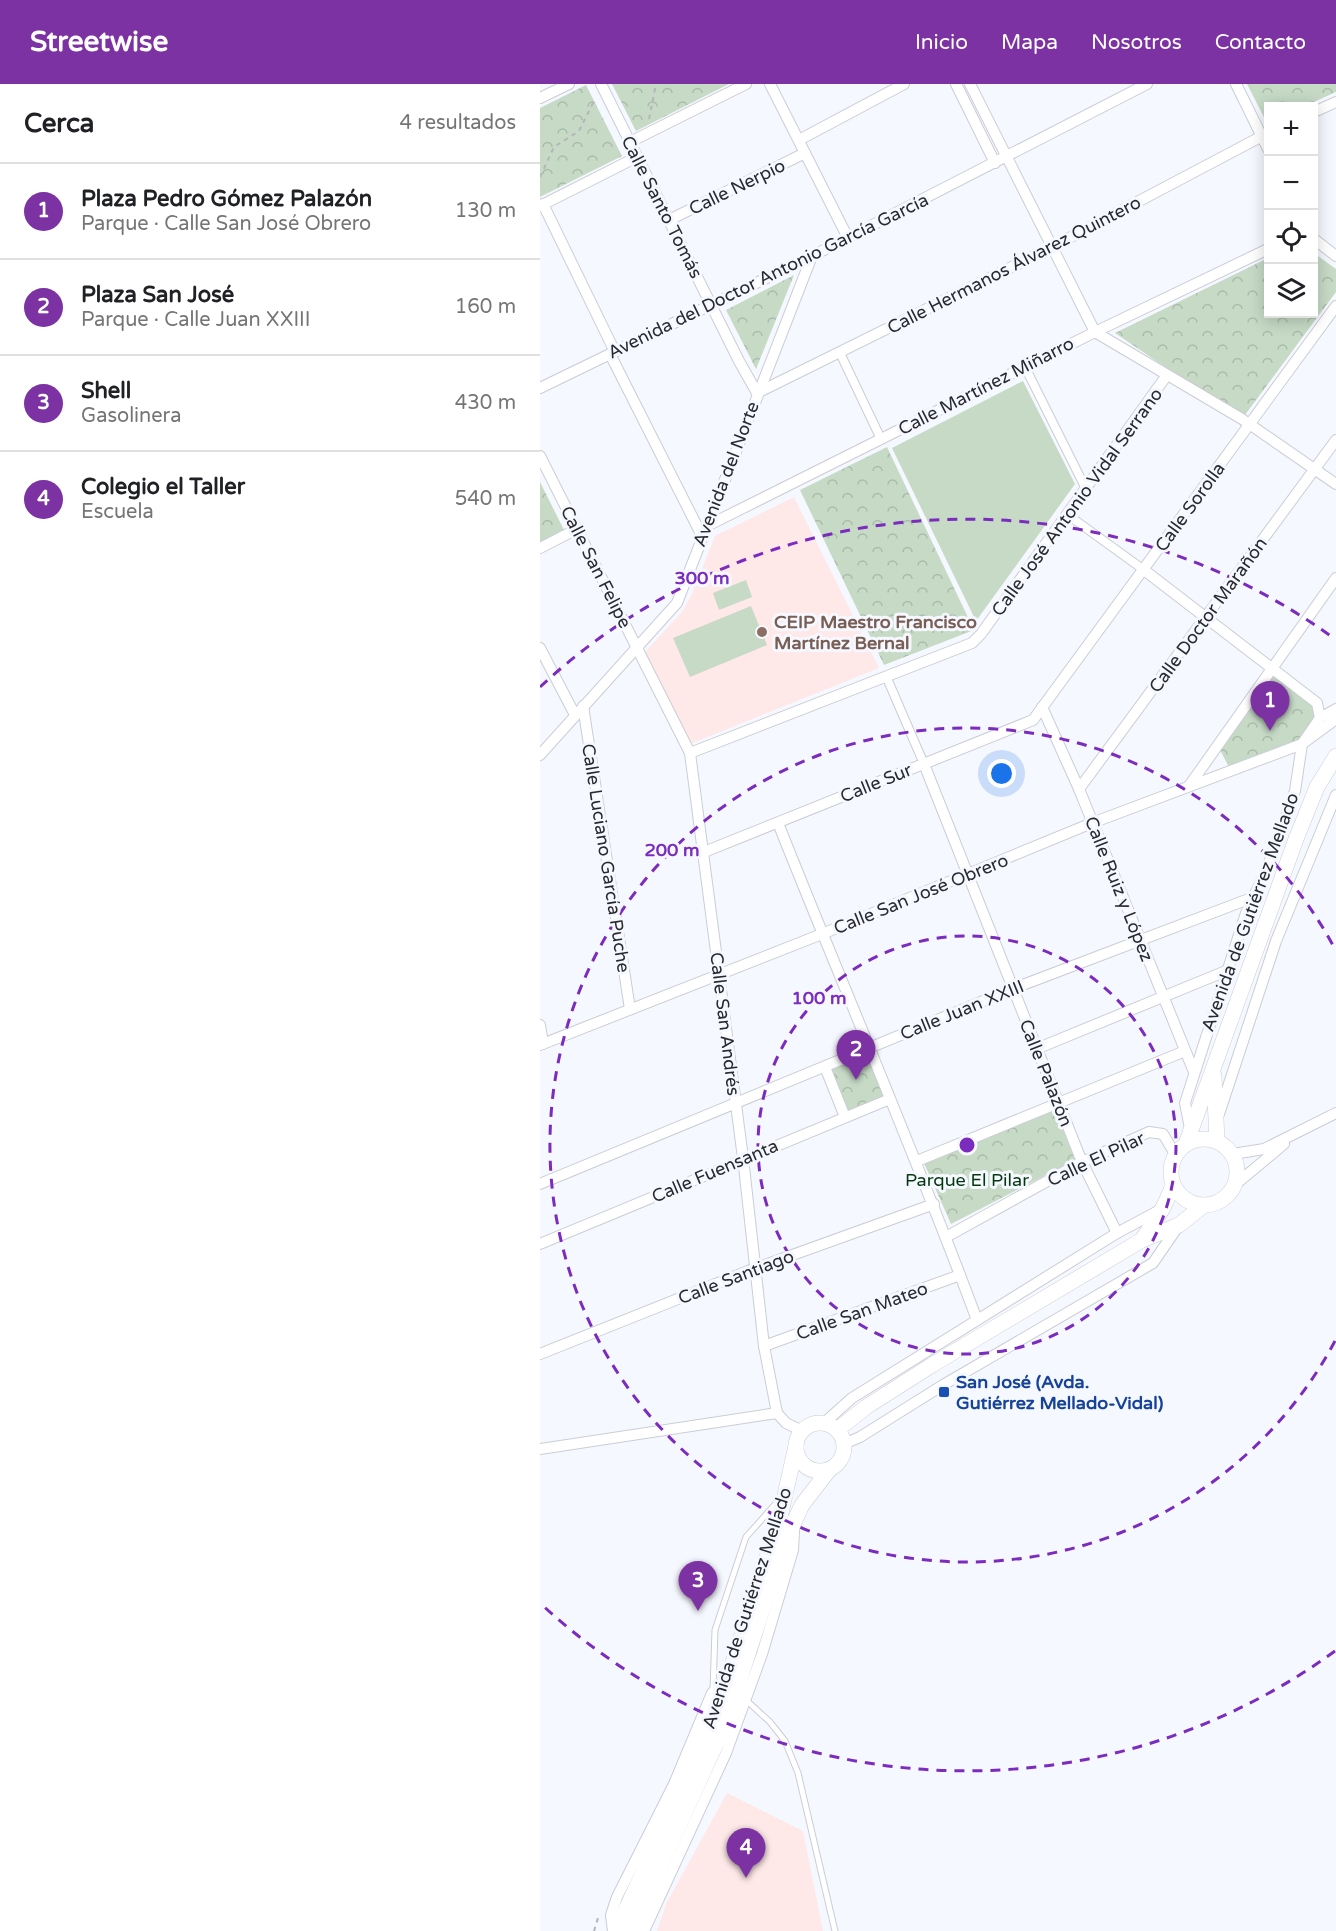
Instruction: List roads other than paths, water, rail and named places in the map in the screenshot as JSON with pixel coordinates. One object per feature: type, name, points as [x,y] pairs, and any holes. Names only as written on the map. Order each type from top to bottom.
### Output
[{"type":"main road","name":"Avenida de Gutiérrez Mellado","points":[[1181,1149],[1214,1070],[1296,839],[1317,787],[1336,756]]},
{"type":"main road","name":"Avenida de Gutiérrez Mellado","points":[[1214,1070],[1217,1141]]},
{"type":"main road","points":[[1201,1139],[1217,1141],[1233,1154],[1237,1164],[1236,1184],[1226,1198],[1211,1205],[1203,1206],[1181,1197],[1173,1186],[1170,1170],[1181,1149],[1201,1139]]},
{"type":"main road","points":[[1142,1240],[1163,1208],[1173,1186]]},
{"type":"main road","points":[[835,1432],[866,1407],[932,1365],[1142,1240],[1179,1225],[1203,1206]]},
{"type":"main road","points":[[808,1426],[835,1432],[842,1460],[829,1470],[813,1471],[800,1462],[796,1446],[802,1431],[808,1426]]},
{"type":"main road","name":"Avenida de Gutiérrez Mellado","points":[[614,1931],[691,1769],[728,1678],[786,1494],[796,1446]]},
{"type":"main road","name":"Avenida de Gutiérrez Mellado","points":[[631,1931],[726,1722],[780,1555],[795,1520],[802,1505],[829,1470]]},
{"type":"street","points":[[540,98],[569,84]]},
{"type":"street","points":[[630,142],[746,84]]},
{"type":"street","points":[[770,84],[848,238]]},
{"type":"street","points":[[799,140],[904,84]]},
{"type":"street","points":[[956,84],[995,163]]},
{"type":"street","points":[[970,84],[1095,332],[1250,424],[1336,484]]},
{"type":"street","name":"Avenida del Doctor Antonio García García","points":[[540,387],[812,256],[1147,84]]},
{"type":"street","points":[[1236,84],[1264,132]]},
{"type":"street","name":"Calle Santo Tomás","points":[[601,85],[757,393]]},
{"type":"street","points":[[1318,110],[1336,102]]},
{"type":"street","name":"Calle Hermanos Álvarez Quintero","points":[[757,393],[1052,246],[1264,135]]},
{"type":"street","name":"Calle Nerpio","points":[[669,220],[805,153]]},
{"type":"street","points":[[637,157],[542,205],[613,353],[704,531]]},
{"type":"street","points":[[1318,242],[1336,256]]},
{"type":"street","name":"Calle Martínez Miñarro","points":[[704,531],[1095,332],[1264,251]]},
{"type":"street","name":"Avenida del Norte","points":[[540,755],[676,603],[812,256]]},
{"type":"street","name":"Calle Sorolla","points":[[1042,707],[1336,306]]},
{"type":"street","points":[[840,353],[881,439]]},
{"type":"street","points":[[1025,367],[1086,489]]},
{"type":"street","name":"Calle José Antonio Vidal Serrano","points":[[690,753],[972,643],[1068,515],[1167,375]]},
{"type":"street","name":"Calle Doctor Marañón","points":[[1079,789],[1336,440]]},
{"type":"street","name":"Calle San Felipe","points":[[540,456],[636,646]]},
{"type":"street","points":[[1068,515],[1144,570],[1317,703],[1320,718]]},
{"type":"street","points":[[540,548],[577,529]]},
{"type":"street","points":[[1188,788],[1336,578]]},
{"type":"street","name":"Calle San Andrés","points":[[636,646],[690,753],[743,1158],[764,1346],[777,1413]]},
{"type":"street","points":[[540,648],[575,715]]},
{"type":"street","name":"Calle Palazón","points":[[886,676],[924,764],[1082,1162],[1117,1233]]},
{"type":"street","name":"Calle Luciano García Puche","points":[[583,706],[630,1009]]},
{"type":"street","name":"Calle Sur","points":[[704,852],[1033,720],[1042,707]]},
{"type":"street","name":"Calle Ruiz y López","points":[[1042,707],[1079,789],[1194,1072]]},
{"type":"street","name":"Avenida de Gutiérrez Mellado","points":[[1190,1128],[1185,1103],[1194,1072],[1226,971],[1295,791],[1302,744],[1320,718],[1336,709]]},
{"type":"street","name":"Calle San José Obrero","points":[[542,1044],[967,876],[1092,823],[1302,744],[1336,719]]},
{"type":"street","name":"Avenida de Gutiérrez Mellado","points":[[1217,1120],[1276,941],[1335,797]]},
{"type":"street","points":[[778,823],[868,1049],[917,1161],[977,1320]]},
{"type":"street","name":"Calle Juan XXIII","points":[[540,1184],[1012,989],[1254,897]]},
{"type":"street","points":[[1036,1049],[1226,971]]},
{"type":"street","points":[[540,1025],[542,1044]]},
{"type":"street","points":[[917,1161],[1185,1052]]},
{"type":"street","points":[[825,1067],[845,1117]]},
{"type":"street","name":"Calle Fuensanta","points":[[540,1244],[890,1099]]},
{"type":"street","points":[[1233,1154],[1264,1149],[1336,1113]]},
{"type":"street","name":"Calle El Pilar","points":[[946,1237],[1082,1162],[1149,1132],[1163,1134],[1181,1149]]},
{"type":"street","points":[[1236,1184],[1295,1134]]},
{"type":"street","name":"Calle Santiago","points":[[540,1354],[755,1269],[934,1204]]},
{"type":"street","points":[[1163,1208],[1117,1233],[852,1398],[835,1432],[860,1437],[962,1374],[1153,1263],[1179,1225]]},
{"type":"street","name":"Calle San Mateo","points":[[764,1346],[960,1275]]},
{"type":"street","points":[[540,1449],[777,1413],[786,1423],[802,1431]]},
{"type":"street","points":[[644,1931],[661,1889],[716,1779],[747,1701],[793,1550],[795,1520]]},
{"type":"street","points":[[614,1931],[611,1915],[617,1897],[674,1784],[712,1693],[728,1678]]},
{"type":"lane","points":[[712,1693],[715,1630],[746,1537],[786,1494]]},
{"type":"lane","points":[[747,1701],[770,1722],[785,1742],[798,1773],[834,1931]]},
{"type":"place","name":"CEIP Maestro Francisco Martínez Bernal","points":[[762,632]]},
{"type":"place","name":"Plaza Pedro Gómez Palazón","points":[[1270,731]]},
{"type":"place","name":"Plaza San José","points":[[856,1080]]},
{"type":"place","name":"San José (Avda. Gutiérrez Mellado-Vidal)","points":[[944,1392]]},
{"type":"place","name":"Shell","points":[[698,1611]]},
{"type":"place","name":"Colegio el Taller","points":[[746,1878]]},
{"type":"park label","name":"Parque El Pilar","points":[[967,1180]]}]
